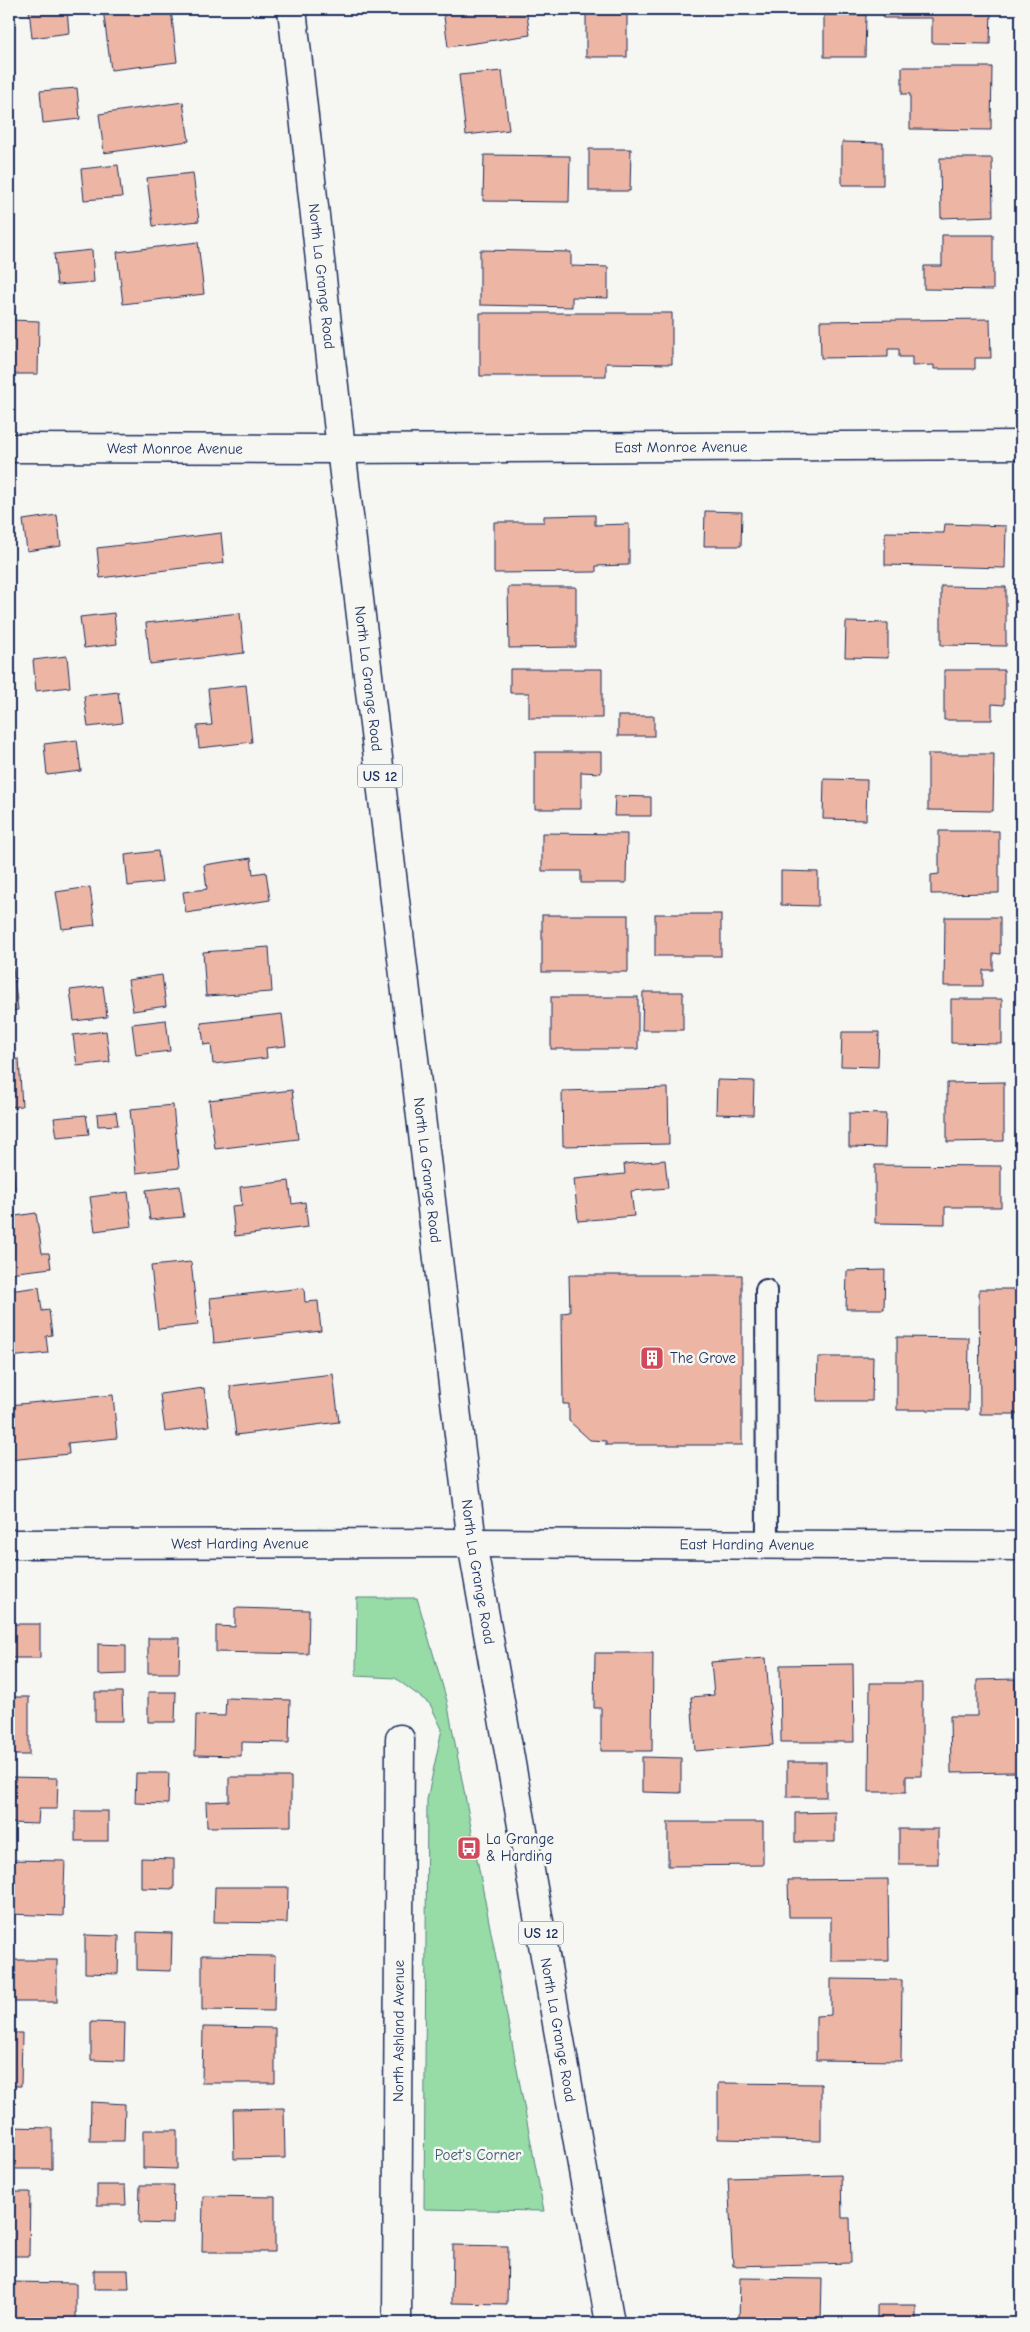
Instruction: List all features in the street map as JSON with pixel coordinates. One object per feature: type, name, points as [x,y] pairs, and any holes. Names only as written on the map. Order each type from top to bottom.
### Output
[{"type":"street","name":"North La Grange Road","points":[[292,9],[341,449],[472,1544],[610,2323]]},
{"type":"street","name":"East Monroe Avenue","points":[[341,449],[1021,445]]},
{"type":"street","name":"West Monroe Avenue","points":[[9,448],[341,449]]},
{"type":"street","name":"West Harding Avenue","points":[[9,1544],[472,1544]]},
{"type":"street","name":"East Harding Avenue","points":[[472,1544],[1021,1546]]},
{"type":"street","name":"North Ashland Avenue","points":[[397,2323],[400,1739]]},
{"type":"lane","points":[[766,1290],[767,1544]]},
{"type":"green space","name":"Poet's Corner","points":[[357,1598],[417,1598],[447,1701],[544,2211],[424,2209],[427,1800],[442,1729],[430,1704],[395,1678],[356,1676]]},
{"type":"building","points":[[29,9],[67,9],[69,33],[32,38]]},
{"type":"building","points":[[103,9],[171,9],[177,62],[111,70]]},
{"type":"building","points":[[443,9],[526,9],[530,35],[448,47]]},
{"type":"building","points":[[884,9],[991,9],[990,44],[932,43],[932,18],[883,18]]},
{"type":"building","points":[[586,14],[627,14],[627,57],[586,57]]},
{"type":"building","points":[[824,15],[866,15],[865,57],[824,57]]},
{"type":"building","points":[[902,67],[992,67],[991,130],[910,129],[910,94],[902,94]]},
{"type":"building","points":[[502,71],[509,130],[466,135],[459,75]]},
{"type":"building","points":[[77,88],[80,119],[43,123],[40,91]]},
{"type":"building","points":[[183,102],[189,141],[104,153],[99,114]]},
{"type":"building","points":[[842,142],[883,143],[883,185],[842,185]]},
{"type":"building","points":[[589,149],[631,149],[630,191],[589,191]]},
{"type":"building","points":[[484,155],[570,156],[569,202],[483,201]]},
{"type":"building","points":[[940,158],[992,158],[993,216],[941,218]]},
{"type":"building","points":[[118,165],[122,197],[84,200],[81,169]]},
{"type":"building","points":[[193,173],[199,221],[153,226],[147,178]]},
{"type":"building","points":[[942,235],[993,235],[993,290],[924,289],[924,266],[942,266]]},
{"type":"building","points":[[198,242],[204,294],[123,304],[117,252]]},
{"type":"building","points":[[92,250],[94,282],[57,285],[54,254]]},
{"type":"building","points":[[480,250],[571,252],[571,266],[608,267],[608,298],[572,297],[572,307],[480,305]]},
{"type":"building","points":[[480,313],[672,313],[672,364],[606,363],[606,376],[480,376]]},
{"type":"building","points":[[990,319],[991,358],[975,358],[975,369],[934,369],[934,365],[912,366],[912,357],[899,357],[899,349],[888,349],[888,357],[821,358],[820,321]]},
{"type":"building","points":[[9,320],[39,321],[38,374],[9,374]]},
{"type":"building","points":[[705,511],[742,512],[741,546],[704,546]]},
{"type":"building","points":[[57,515],[61,546],[27,551],[23,520]]},
{"type":"building","points":[[595,515],[595,525],[629,524],[629,565],[596,566],[596,572],[494,573],[494,522],[544,522],[544,516]]},
{"type":"building","points":[[945,524],[1006,526],[1005,568],[885,565],[885,532],[944,533]]},
{"type":"building","points":[[221,533],[224,563],[100,578],[97,548]]},
{"type":"building","points":[[941,586],[1006,587],[1006,646],[941,645]]},
{"type":"building","points":[[508,587],[576,587],[576,647],[509,648]]},
{"type":"building","points":[[114,613],[117,644],[84,648],[80,617]]},
{"type":"building","points":[[240,613],[244,653],[150,664],[146,623]]},
{"type":"building","points":[[846,622],[888,623],[888,658],[845,657]]},
{"type":"building","points":[[67,656],[70,687],[36,691],[33,660]]},
{"type":"building","points":[[510,669],[602,669],[602,718],[529,718],[529,693],[510,693]]},
{"type":"building","points":[[944,670],[1004,670],[1004,705],[992,704],[992,720],[944,720]]},
{"type":"building","points":[[246,685],[252,742],[199,748],[197,726],[212,725],[208,689]]},
{"type":"building","points":[[118,692],[122,723],[88,727],[84,696]]},
{"type":"building","points":[[618,716],[654,716],[654,736],[618,736]]},
{"type":"building","points":[[77,740],[81,771],[47,775],[44,744]]},
{"type":"building","points":[[535,752],[601,752],[601,773],[581,772],[581,809],[535,809]]},
{"type":"building","points":[[928,754],[994,754],[993,811],[928,810]]},
{"type":"building","points":[[824,779],[867,780],[866,820],[823,819]]},
{"type":"building","points":[[615,796],[651,797],[651,816],[614,816]]},
{"type":"building","points":[[939,831],[999,831],[999,893],[931,894],[931,875],[939,874]]},
{"type":"building","points":[[542,833],[627,834],[626,883],[581,883],[581,871],[542,871]]},
{"type":"building","points":[[158,851],[162,882],[128,886],[125,855]]},
{"type":"building","points":[[251,858],[253,874],[266,872],[270,900],[186,913],[183,892],[207,889],[204,865]]},
{"type":"building","points":[[781,871],[818,872],[818,906],[781,905]]},
{"type":"building","points":[[90,887],[95,925],[62,929],[56,892]]},
{"type":"building","points":[[655,914],[721,914],[721,956],[655,956]]},
{"type":"building","points":[[542,915],[628,915],[628,972],[542,972]]},
{"type":"building","points":[[945,917],[1000,917],[1000,954],[993,953],[993,970],[983,970],[983,986],[944,986]]},
{"type":"building","points":[[269,947],[272,992],[206,996],[203,952]]},
{"type":"building","points":[[9,968],[13,968],[18,1010],[9,1011]]},
{"type":"building","points":[[162,975],[166,1006],[133,1011],[128,980]]},
{"type":"building","points":[[103,986],[107,1017],[74,1021],[70,990]]},
{"type":"building","points":[[643,992],[683,992],[683,1030],[642,1030]]},
{"type":"building","points":[[551,997],[638,997],[638,1049],[551,1049]]},
{"type":"building","points":[[951,999],[1002,999],[1002,1044],[951,1043]]},
{"type":"building","points":[[282,1014],[286,1046],[266,1048],[267,1058],[213,1064],[211,1044],[204,1045],[201,1023]]},
{"type":"building","points":[[166,1020],[170,1051],[136,1055],[132,1024]]},
{"type":"building","points":[[106,1031],[110,1062],[77,1066],[73,1035]]},
{"type":"building","points":[[842,1032],[879,1032],[878,1067],[841,1066]]},
{"type":"building","points":[[19,1059],[22,1106],[9,1107],[9,1060]]},
{"type":"building","points":[[717,1080],[754,1081],[753,1115],[716,1114]]},
{"type":"building","points":[[1004,1082],[1004,1141],[947,1142],[947,1083]]},
{"type":"building","points":[[668,1088],[669,1144],[563,1146],[562,1091]]},
{"type":"building","points":[[292,1090],[298,1139],[215,1149],[209,1100]]},
{"type":"building","points":[[173,1105],[179,1168],[136,1173],[130,1109]]},
{"type":"building","points":[[116,1112],[118,1125],[98,1126],[97,1114]]},
{"type":"building","points":[[849,1113],[886,1114],[885,1148],[849,1147]]},
{"type":"building","points":[[86,1115],[89,1134],[57,1137],[54,1118]]},
{"type":"building","points":[[665,1160],[668,1188],[631,1191],[634,1216],[578,1221],[574,1179],[625,1174],[624,1164]]},
{"type":"building","points":[[875,1165],[1001,1166],[1001,1207],[945,1207],[945,1224],[875,1223]]},
{"type":"building","points":[[9,1166],[13,1166],[15,1189],[9,1190]]},
{"type":"building","points":[[289,1181],[292,1204],[305,1202],[308,1227],[235,1236],[232,1206],[242,1205],[240,1187]]},
{"type":"building","points":[[180,1186],[184,1217],[150,1220],[146,1190]]},
{"type":"building","points":[[128,1192],[132,1226],[95,1231],[90,1197]]},
{"type":"building","points":[[36,1213],[42,1253],[49,1253],[51,1268],[9,1273],[9,1217]]},
{"type":"building","points":[[191,1262],[198,1325],[158,1329],[151,1266]]},
{"type":"building","points":[[885,1270],[884,1309],[846,1309],[847,1271]]},
{"type":"building","name":"The Grove","points":[[569,1275],[742,1275],[742,1445],[606,1445],[606,1441],[590,1440],[569,1421],[569,1404],[563,1404],[562,1313],[570,1312]]},
{"type":"building","points":[[39,1287],[42,1311],[49,1310],[52,1335],[46,1336],[48,1353],[9,1357],[9,1291]]},
{"type":"building","points":[[304,1288],[305,1302],[318,1301],[321,1331],[214,1343],[210,1298]]},
{"type":"building","points":[[979,1289],[1021,1289],[1021,1414],[980,1414]]},
{"type":"building","points":[[897,1337],[969,1338],[968,1410],[897,1410]]},
{"type":"building","points":[[818,1357],[873,1357],[872,1401],[817,1401]]},
{"type":"building","points":[[333,1374],[339,1422],[236,1435],[230,1386]]},
{"type":"building","points":[[204,1388],[209,1426],[165,1432],[160,1394]]},
{"type":"building","points":[[113,1395],[117,1438],[68,1443],[69,1454],[9,1460],[9,1405]]},
{"type":"building","points":[[235,1608],[309,1610],[308,1654],[216,1652],[216,1626],[235,1627]]},
{"type":"building","points":[[9,1624],[40,1624],[40,1658],[9,1658]]},
{"type":"building","points":[[148,1638],[180,1638],[179,1673],[148,1673]]},
{"type":"building","points":[[98,1644],[126,1645],[126,1674],[98,1675]]},
{"type":"building","points":[[595,1653],[653,1653],[652,1751],[601,1751],[601,1708],[594,1708]]},
{"type":"building","points":[[766,1658],[773,1745],[695,1751],[691,1697],[714,1695],[711,1662]]},
{"type":"building","points":[[853,1664],[854,1742],[781,1742],[780,1665]]},
{"type":"building","points":[[1015,1679],[1016,1772],[951,1773],[950,1716],[977,1716],[977,1680]]},
{"type":"building","points":[[870,1683],[922,1683],[922,1776],[906,1776],[906,1792],[869,1792]]},
{"type":"building","points":[[95,1692],[122,1692],[123,1721],[95,1721]]},
{"type":"building","points":[[148,1692],[176,1692],[175,1722],[148,1722]]},
{"type":"building","points":[[9,1697],[29,1697],[29,1755],[9,1755]]},
{"type":"building","points":[[226,1698],[290,1700],[289,1743],[241,1742],[241,1756],[195,1755],[196,1715],[225,1716]]},
{"type":"building","points":[[642,1757],[681,1758],[681,1793],[642,1792]]},
{"type":"building","points":[[787,1762],[826,1762],[826,1797],[787,1797]]},
{"type":"building","points":[[136,1773],[169,1773],[168,1804],[135,1803]]},
{"type":"building","points":[[9,1777],[58,1778],[57,1809],[39,1809],[38,1824],[9,1823]]},
{"type":"building","points":[[229,1777],[291,1777],[291,1826],[207,1827],[206,1802],[229,1801]]},
{"type":"building","points":[[75,1811],[108,1811],[108,1841],[75,1841]]},
{"type":"building","points":[[835,1812],[835,1842],[795,1842],[795,1813]]},
{"type":"building","points":[[668,1822],[763,1822],[763,1865],[668,1866]]},
{"type":"building","points":[[899,1829],[938,1829],[938,1864],[899,1864]]},
{"type":"building","points":[[141,1858],[174,1859],[174,1889],[141,1888]]},
{"type":"building","points":[[9,1860],[65,1861],[63,1916],[9,1914]]},
{"type":"building","points":[[888,1879],[889,1961],[831,1961],[831,1917],[789,1917],[788,1880]]},
{"type":"building","points":[[215,1887],[288,1887],[287,1923],[214,1922]]},
{"type":"building","points":[[137,1932],[172,1933],[171,1971],[137,1970]]},
{"type":"building","points":[[85,1935],[119,1936],[118,1974],[85,1973]]},
{"type":"building","points":[[202,1955],[275,1956],[274,2011],[202,2010]]},
{"type":"building","points":[[9,1960],[57,1960],[57,2002],[9,2002]]},
{"type":"building","points":[[831,1979],[902,1980],[901,2061],[816,2060],[816,2016],[831,2015]]},
{"type":"building","points":[[91,2022],[125,2023],[124,2061],[91,2060]]},
{"type":"building","points":[[203,2027],[275,2028],[275,2083],[202,2083]]},
{"type":"building","points":[[9,2033],[22,2033],[21,2086],[9,2086]]},
{"type":"building","points":[[718,2083],[821,2084],[821,2141],[718,2139]]},
{"type":"building","points":[[91,2102],[125,2104],[124,2141],[90,2141]]},
{"type":"building","points":[[284,2108],[285,2158],[234,2159],[233,2109]]},
{"type":"building","points":[[9,2127],[52,2128],[52,2169],[9,2169]]},
{"type":"building","points":[[143,2130],[177,2130],[177,2169],[143,2168]]},
{"type":"building","points":[[841,2175],[842,2218],[850,2218],[851,2263],[733,2266],[728,2178]]},
{"type":"building","points":[[97,2185],[125,2185],[126,2205],[97,2205]]},
{"type":"building","points":[[140,2185],[174,2185],[173,2224],[139,2223]]},
{"type":"building","points":[[9,2192],[30,2192],[29,2256],[9,2256]]},
{"type":"building","points":[[203,2196],[275,2197],[275,2252],[202,2252]]},
{"type":"building","points":[[453,2245],[508,2246],[507,2304],[452,2303]]},
{"type":"building","points":[[94,2270],[128,2270],[129,2289],[94,2289]]},
{"type":"building","points":[[740,2278],[822,2279],[821,2323],[739,2323]]},
{"type":"building","points":[[9,2282],[76,2283],[76,2323],[9,2323]]},
{"type":"building","points":[[877,2305],[916,2305],[916,2323],[877,2323]]},
{"type":"place","name":"The Grove","points":[[652,1358]]},
{"type":"place","name":"La Grange & Harding","points":[[469,1848]]}]
